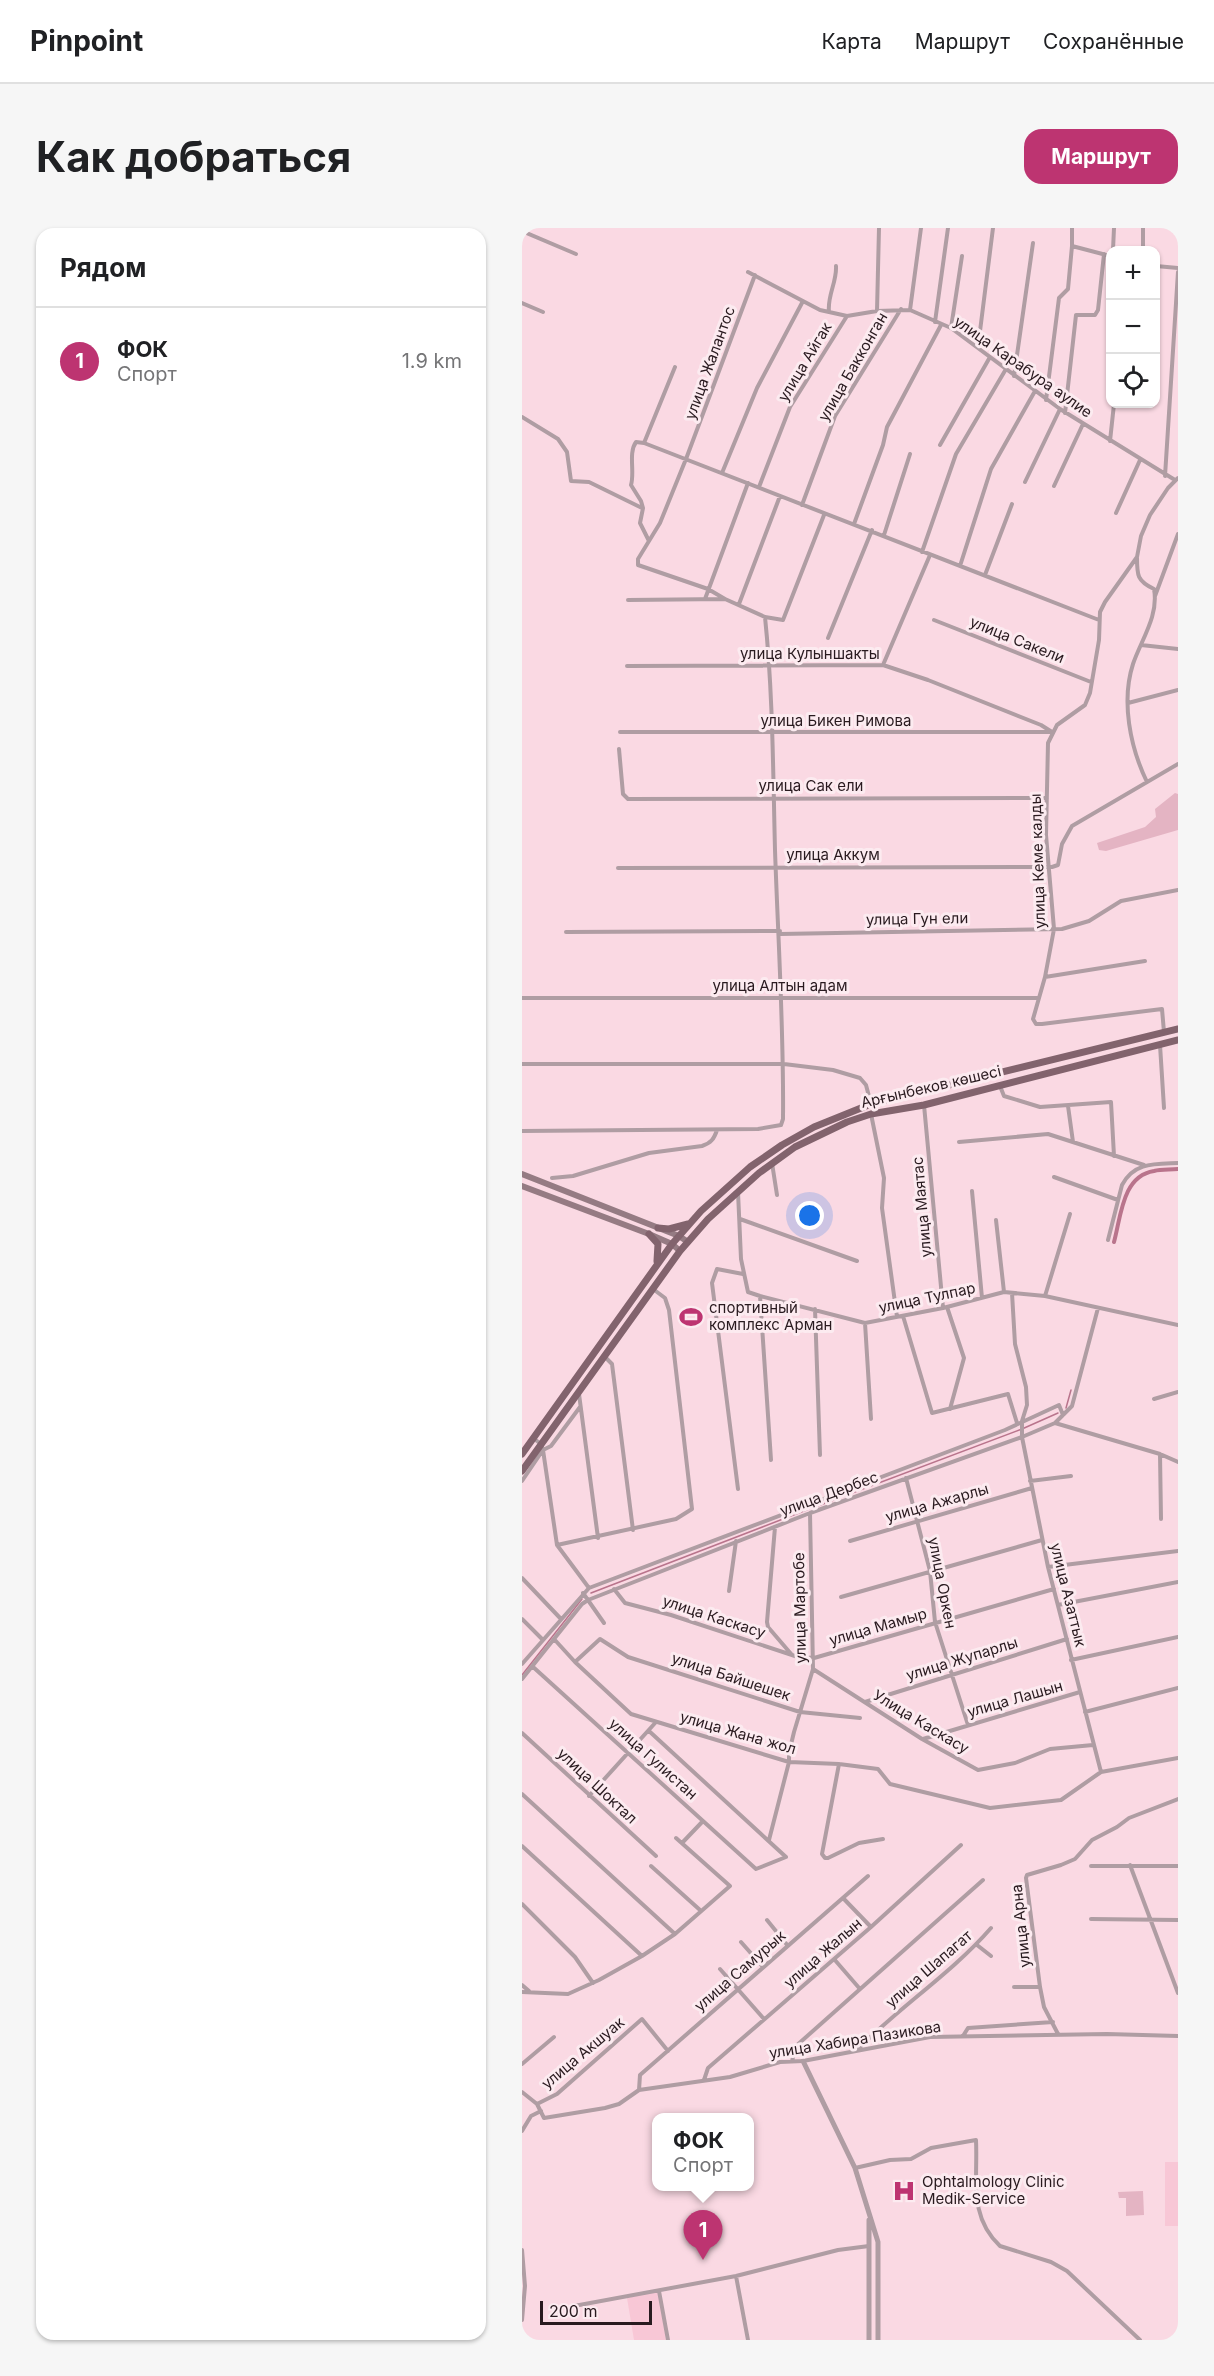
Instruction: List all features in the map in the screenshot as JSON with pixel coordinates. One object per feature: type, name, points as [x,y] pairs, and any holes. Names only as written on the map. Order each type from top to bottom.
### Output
[{"type":"main road","name":"Арғынбеков көшесі","points":[[522,1454],[672,1244],[690,1223],[750,1167],[782,1145],[814,1127],[871,1104],[1178,1029]]},
{"type":"main road","name":"Арғынбеков көшесі","points":[[522,1471],[542,1447],[680,1251],[738,1190],[772,1163],[818,1136],[871,1114],[924,1105],[1178,1040]]},
{"type":"main road","points":[[1062,1058],[1064,1068]]},
{"type":"main road","points":[[522,1174],[658,1227],[688,1242]]},
{"type":"main road","points":[[522,1186],[649,1234],[672,1244],[680,1251]]},
{"type":"main road","points":[[658,1227],[669,1229],[690,1223]]},
{"type":"main road","points":[[649,1234],[658,1244],[657,1264]]},
{"type":"street","points":[[877,310],[879,228]]},
{"type":"street","points":[[910,310],[921,228]]},
{"type":"street","points":[[935,322],[948,228]]},
{"type":"street","points":[[978,347],[993,228]]},
{"type":"street","points":[[1046,400],[1059,297],[1068,289],[1072,228]]},
{"type":"street","points":[[1113,246],[1114,228]]},
{"type":"street","points":[[1143,228],[1143,246]]},
{"type":"street","points":[[522,231],[576,254]]},
{"type":"street","points":[[1014,377],[1033,243]]},
{"type":"street","points":[[1065,412],[1076,315],[1095,315],[1098,310],[1104,254],[1072,246]]},
{"type":"street","points":[[951,328],[962,256]]},
{"type":"street","name":"улица Айгак","points":[[829,312],[828,303],[836,266]]},
{"type":"street","points":[[1160,267],[1178,270],[1165,476]]},
{"type":"street","name":"улица Карабура аулие","points":[[748,272],[820,310],[847,316],[877,310],[910,310],[951,328],[1046,400],[1165,476],[1177,479]]},
{"type":"street","name":"улица Жалантос","points":[[708,590],[638,565],[638,559],[660,523],[755,275]]},
{"type":"street","points":[[723,473],[757,388],[803,301]]},
{"type":"street","points":[[522,303],[543,312]]},
{"type":"street","name":"улица Бакконган","points":[[802,505],[835,416],[901,309]]},
{"type":"street","name":"улица Айгак","points":[[759,487],[790,407],[847,316]]},
{"type":"street","points":[[854,525],[883,445],[887,427],[941,325]]},
{"type":"street","points":[[940,445],[990,356]]},
{"type":"street","points":[[644,443],[675,367]]},
{"type":"street","points":[[922,552],[956,454],[1006,369]]},
{"type":"street","points":[[960,566],[992,469],[1035,391]]},
{"type":"street","points":[[1110,441],[1114,408]]},
{"type":"street","points":[[1025,482],[1060,409]]},
{"type":"street","points":[[522,417],[558,439],[567,452],[571,481],[589,482],[642,508]]},
{"type":"street","points":[[1054,486],[1083,424]]},
{"type":"street","points":[[649,541],[640,523],[641,501],[637,498],[631,485],[633,447],[636,442],[723,473],[824,515],[872,530],[922,552],[1099,621]]},
{"type":"street","points":[[884,535],[910,454]]},
{"type":"street","points":[[1116,513],[1140,460]]},
{"type":"street","points":[[1155,597],[1154,589],[1141,582],[1137,576],[1137,557],[1141,536],[1150,515],[1177,479]]},
{"type":"street","points":[[705,599],[748,483]]},
{"type":"street","points":[[739,603],[780,496]]},
{"type":"street","points":[[985,575],[1012,504]]},
{"type":"street","points":[[708,590],[765,616],[783,620],[824,515]]},
{"type":"street","points":[[828,638],[872,530]]},
{"type":"street","points":[[1147,782],[1135,752],[1128,703],[1133,664],[1149,627],[1155,597],[1178,534]]},
{"type":"street","points":[[883,665],[930,555]]},
{"type":"street","points":[[1052,732],[1066,716],[1085,705],[1099,640],[1099,621],[1105,602],[1137,557]]},
{"type":"street","points":[[628,600],[725,599]]},
{"type":"street","points":[[522,1131],[717,1130],[758,1129],[782,1125],[784,1064],[780,933],[771,667],[765,616]]},
{"type":"street","name":"улица Сакели","points":[[934,620],[1091,682]]},
{"type":"street","points":[[1141,645],[1178,649]]},
{"type":"street","name":"улица Кулыншакты","points":[[627,666],[771,667],[826,663],[883,665],[928,680],[1041,725],[1052,732]]},
{"type":"street","points":[[1128,703],[1178,690]]},
{"type":"street","name":"улица Бикен Римова","points":[[620,732],[773,734],[1052,732]]},
{"type":"street","name":"улица Кеме калды","points":[[1052,732],[1048,743],[1046,835],[1054,929],[1045,977],[1033,1019],[1036,1023],[1042,1024],[1162,1008],[1165,1033]]},
{"type":"street","name":"улица Сак ели","points":[[619,749],[623,794],[628,799],[1047,798]]},
{"type":"street","points":[[1048,865],[1058,865],[1062,844],[1072,826],[1178,764]]},
{"type":"street","name":"улица Аккум","points":[[618,868],[1048,865]]},
{"type":"street","name":"улица Гун ели","points":[[566,932],[780,933],[1054,929],[1089,921],[1121,901],[1178,890]]},
{"type":"street","points":[[1045,977],[1145,961]]},
{"type":"street","name":"улица Алтын адам","points":[[522,998],[1039,998]]},
{"type":"street","points":[[1160,1045],[1164,1108]]},
{"type":"street","points":[[522,1064],[784,1064],[833,1070],[860,1078],[866,1085],[871,1104]]},
{"type":"street","points":[[999,1085],[1004,1096],[1040,1107],[1111,1102],[1114,1156]]},
{"type":"street","name":"улица Маятас","points":[[924,1105],[945,1307],[964,1358],[950,1408]]},
{"type":"street","points":[[1068,1106],[1072,1142]]},
{"type":"street","points":[[871,1114],[884,1178],[882,1208],[897,1317]]},
{"type":"street","points":[[552,1179],[573,1176],[649,1153],[702,1146],[710,1143],[717,1130]]},
{"type":"street","points":[[959,1142],[1040,1134],[1144,1165],[1178,1163]]},
{"type":"street","points":[[772,1163],[777,1195]]},
{"type":"street","points":[[1108,1240],[1126,1178],[1144,1165]]},
{"type":"street","points":[[1054,1177],[1119,1200]]},
{"type":"street","points":[[738,1190],[743,1274],[748,1292],[760,1296],[771,1460]]},
{"type":"street","points":[[972,1191],[982,1298]]},
{"type":"street","points":[[1045,1296],[1070,1214]]},
{"type":"street","points":[[740,1219],[857,1261]]},
{"type":"street","points":[[996,1220],[1004,1292]]},
{"type":"street","points":[[738,1489],[712,1283],[717,1269],[743,1274]]},
{"type":"street","points":[[557,1545],[676,1520],[689,1513],[693,1504],[669,1310],[665,1298],[652,1288]]},
{"type":"street","name":"улица Тулпар","points":[[760,1296],[865,1323],[1004,1292],[1045,1296],[1178,1325]]},
{"type":"street","name":"улица Азаттык","points":[[1012,1293],[1015,1344],[1026,1388],[1027,1405],[1022,1421],[1022,1437],[1030,1481],[1048,1567],[1101,1772]]},
{"type":"street","points":[[1098,1308],[1072,1406],[1055,1423],[1160,1454],[1178,1462]]},
{"type":"street","points":[[815,1309],[820,1455]]},
{"type":"street","points":[[903,1316],[932,1413],[1008,1394],[1017,1423]]},
{"type":"street","points":[[865,1323],[871,1419]]},
{"type":"street","points":[[604,1357],[612,1364],[633,1530]]},
{"type":"street","points":[[1154,1399],[1178,1392]]},
{"type":"street","points":[[579,1393],[598,1538]]},
{"type":"street","name":"улица Дербес","points":[[522,1664],[589,1588],[817,1503],[1059,1405],[1063,1415]]},
{"type":"street","points":[[542,1447],[551,1446],[580,1407]]},
{"type":"street","name":"улица Дербес","points":[[522,1679],[582,1604],[588,1600],[736,1541],[1055,1423]]},
{"type":"street","points":[[533,1438],[542,1447],[557,1545],[589,1588]]},
{"type":"street","points":[[522,1481],[542,1447]]},
{"type":"street","points":[[1160,1454],[1161,1519]]},
{"type":"street","points":[[1030,1481],[1071,1476]]},
{"type":"street","name":"улица Оркен","points":[[906,1478],[930,1571],[935,1622],[968,1725]]},
{"type":"street","name":"улица Ажарлы","points":[[850,1541],[1032,1488]]},
{"type":"street","name":"улица Мартобе","points":[[769,1840],[789,1762],[789,1753],[813,1669],[810,1513]]},
{"type":"street","points":[[775,1527],[767,1622],[768,1627],[793,1656]]},
{"type":"street","points":[[841,1597],[1042,1540]]},
{"type":"street","points":[[729,1591],[736,1541]]},
{"type":"street","points":[[1048,1567],[1178,1551]]},
{"type":"street","points":[[522,1578],[561,1618]]},
{"type":"street","points":[[1058,1605],[1178,1582]]},
{"type":"street","name":"улица Каскасу","points":[[614,1589],[625,1603],[671,1615],[793,1656],[814,1658]]},
{"type":"street","name":"улица Мамыр","points":[[814,1658],[1054,1589]]},
{"type":"street","points":[[583,1593],[604,1623]]},
{"type":"street","points":[[522,1619],[543,1640]]},
{"type":"street","points":[[1071,1660],[1178,1637]]},
{"type":"street","name":"улица Жана жол","points":[[554,1639],[575,1662],[631,1714],[789,1762],[839,1764],[878,1769],[890,1784],[990,1808],[1061,1800],[1101,1772],[1178,1758]]},
{"type":"street","name":"улица Байшешек","points":[[575,1662],[600,1639],[628,1657],[800,1712],[860,1718]]},
{"type":"street","name":"улица Жупарлы","points":[[865,1702],[1067,1639]]},
{"type":"street","name":"улица Гулистан","points":[[532,1666],[756,1869],[786,1857],[769,1840]]},
{"type":"street","name":"Улица Каскасу","points":[[813,1669],[922,1739],[978,1770],[1015,1763],[1050,1749],[1093,1744]]},
{"type":"street","points":[[1085,1712],[1178,1688]]},
{"type":"street","name":"улица Лашын","points":[[922,1739],[1080,1692]]},
{"type":"street","points":[[590,1796],[656,1722]]},
{"type":"street","points":[[649,1731],[769,1840]]},
{"type":"street","name":"улица Шоктал","points":[[522,1733],[656,1856]]},
{"type":"street","points":[[839,1764],[822,1854],[828,1858],[859,1843],[883,1839]]},
{"type":"street","points":[[522,1794],[675,1934]]},
{"type":"street","name":"улица Арна","points":[[1058,2034],[1044,2007],[1040,1987],[1027,1875],[1075,1859],[1092,1840],[1129,1818],[1178,1799]]},
{"type":"street","points":[[682,1844],[703,1821]]},
{"type":"street","points":[[522,1992],[568,1994],[593,1983],[642,1956],[675,1934],[729,1886],[676,1838]]},
{"type":"street","name":"улица Жалын","points":[[703,2081],[708,2068],[962,1845]]},
{"type":"street","points":[[522,1846],[642,1956]]},
{"type":"street","points":[[1130,1865],[1178,1993]]},
{"type":"street","points":[[651,1866],[700,1910]]},
{"type":"street","points":[[1092,1866],[1178,1866]]},
{"type":"street","name":"улица Самурык","points":[[639,2090],[640,2075],[868,1876]]},
{"type":"street","points":[[792,2062],[796,2046],[983,1880]]},
{"type":"street","points":[[843,1898],[871,1927]]},
{"type":"street","points":[[522,1904],[575,1957],[593,1983]]},
{"type":"street","points":[[1091,1919],[1178,1920]]},
{"type":"street","points":[[767,1920],[788,1946]]},
{"type":"street","name":"улица Шапагат","points":[[855,2051],[977,1945],[991,1928]]},
{"type":"street","points":[[741,1942],[763,1967]]},
{"type":"street","points":[[977,1945],[991,1956]]},
{"type":"street","points":[[834,1959],[860,1989]]},
{"type":"street","points":[[720,1969],[764,2019]]},
{"type":"street","points":[[522,1985],[530,1992]]},
{"type":"street","points":[[1014,1987],[1040,1987]]},
{"type":"street","name":"улица Акшуак","points":[[537,2104],[557,2094],[642,2019],[668,2051]]},
{"type":"street","points":[[963,2036],[968,2028],[1053,2022]]},
{"type":"street","name":"улица Хабира Пазикова","points":[[541,2111],[544,2118],[605,2108],[619,2104],[639,2090],[730,2077],[780,2062],[803,2061],[930,2037],[1058,2034],[1178,2036]]},
{"type":"street","points":[[522,2064],[554,2037]]},
{"type":"street","points":[[803,2061],[855,2168],[879,2246],[878,2340]]},
{"type":"street","points":[[522,2092],[537,2104],[541,2111],[531,2116],[522,2131]]},
{"type":"street","points":[[855,2168],[890,2160],[911,2159],[941,2145],[976,2140],[978,2206],[983,2226],[993,2239],[1000,2246],[1051,2262],[1067,2271],[1140,2340]]},
{"type":"street","points":[[868,2209],[869,2340]]},
{"type":"street","points":[[574,2306],[736,2276],[838,2250],[870,2246]]},
{"type":"street","points":[[522,2250],[525,2286],[522,2320]]},
{"type":"street","points":[[736,2276],[748,2340]]},
{"type":"street","points":[[659,2290],[668,2340]]},
{"type":"shaded area","points":[[1175,793],[1178,794],[1178,830],[1106,851],[1099,850],[1097,843],[1145,827],[1156,817],[1155,809]]},
{"type":"shaded area","points":[[1165,2162],[1178,2162],[1178,2226],[1165,2226]]},
{"type":"shaded area","points":[[1143,2191],[1144,2215],[1126,2216],[1126,2198],[1119,2198],[1118,2192]]},
{"type":"shaded area","points":[[658,2291],[666,2340],[634,2340],[627,2298]]},
{"type":"waterway","points":[[1114,1242],[1121,1210],[1129,1189],[1135,1181],[1143,1174],[1178,1169]]},
{"type":"waterway","points":[[1066,1408],[1071,1390]]},
{"type":"waterway","points":[[815,1507],[1022,1429],[1058,1413]]},
{"type":"waterway","points":[[591,1593],[809,1509]]},
{"type":"waterway","points":[[522,1675],[582,1599]]},
{"type":"place","name":"спортивный комплекс Арман","points":[[691,1317]]},
{"type":"place","name":"Ophtalmology Clinic Medik-Service","points":[[904,2191]]},
{"type":"place","name":"ФОК","points":[[703,2260]]}]
